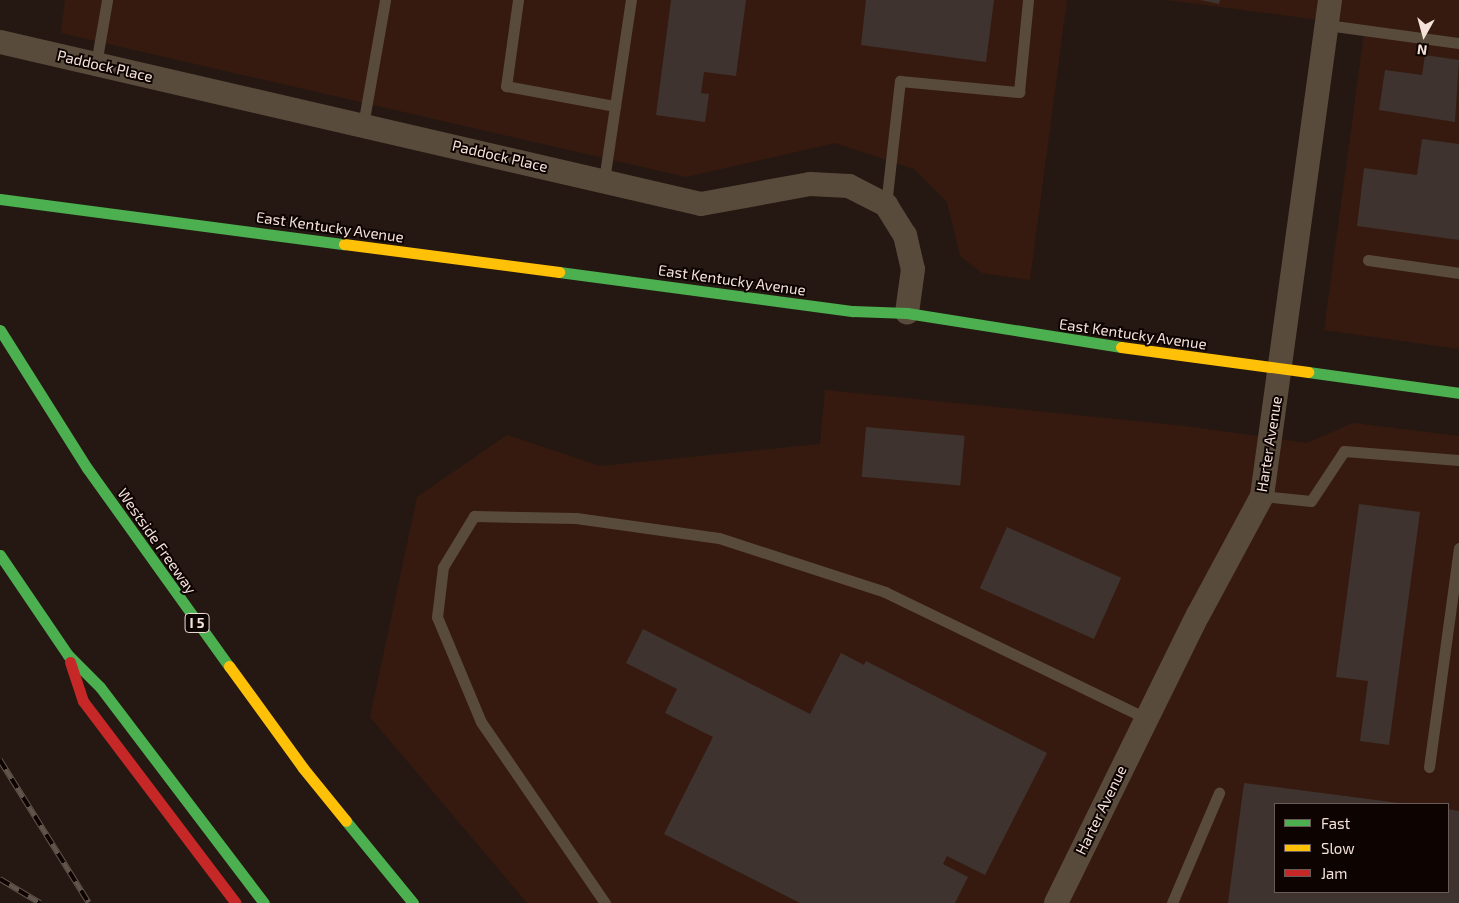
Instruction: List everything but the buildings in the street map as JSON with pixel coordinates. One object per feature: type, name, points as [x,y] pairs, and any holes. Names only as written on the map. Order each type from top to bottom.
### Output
[{"type":"main road","name":"East Kentucky Avenue","points":[[2,199],[853,311],[907,313],[1034,336],[1459,393]]},
{"type":"main road","name":"Westside Freeway","points":[[0,330],[87,468],[198,623],[303,768],[413,903]]},
{"type":"main road","points":[[0,556],[68,655],[100,688],[264,903]]},
{"type":"main road","points":[[68,655],[83,701],[236,903]]},
{"type":"street","name":"Harter Avenue","points":[[1056,903],[1146,718],[1262,496],[1281,370],[1330,0]]},
{"type":"street","name":"Paddock Place","points":[[0,42],[604,180],[700,204],[810,184],[849,186],[886,206],[905,235],[913,269],[907,313]]},
{"type":"lane","points":[[96,64],[107,0]]},
{"type":"lane","points":[[363,125],[386,0]]},
{"type":"lane","points":[[518,0],[506,86],[615,106]]},
{"type":"lane","points":[[604,180],[631,0]]},
{"type":"lane","points":[[886,206],[900,81],[1018,92],[1028,0]]},
{"type":"lane","points":[[1326,25],[1459,43]]},
{"type":"lane","points":[[1368,260],[1459,273]]},
{"type":"lane","points":[[1262,496],[1311,501],[1344,450],[1459,460]]},
{"type":"lane","points":[[605,903],[481,722],[437,617],[443,567],[474,516],[576,518],[719,538],[885,592],[1146,718]]},
{"type":"lane","points":[[1429,767],[1459,548]]},
{"type":"lane","points":[[1172,903],[1219,793]]},
{"type":"shaded area","points":[[65,0],[1067,0],[1030,280],[982,273],[960,256],[947,202],[914,169],[835,143],[686,177],[61,33]]},
{"type":"shaded area","points":[[1167,0],[1459,0],[1459,349],[1324,330],[1365,26]]},
{"type":"shaded area","points":[[825,390],[1185,426],[1307,443],[1353,423],[1459,436],[1459,903],[527,903],[370,717],[417,497],[507,435],[600,466],[820,444]]},
{"type":"railway","points":[[0,760],[89,903]]},
{"type":"railway","points":[[0,879],[40,903]]},
{"type":"traffic: fast","points":[[0,199],[344,244]]},
{"type":"traffic: fast","points":[[559,272],[853,311],[907,313],[1121,347]]},
{"type":"traffic: fast","points":[[0,330],[87,468],[229,666]]},
{"type":"traffic: fast","points":[[1308,372],[1459,393]]},
{"type":"traffic: fast","points":[[0,555],[68,655],[100,687],[264,903]]},
{"type":"traffic: fast","points":[[346,821],[413,903]]},
{"type":"traffic: slow","points":[[344,244],[559,272]]},
{"type":"traffic: slow","points":[[1121,347],[1308,372]]},
{"type":"traffic: slow","points":[[229,666],[303,768],[346,821]]},
{"type":"traffic: jam","points":[[70,662],[83,701],[236,903]]}]
